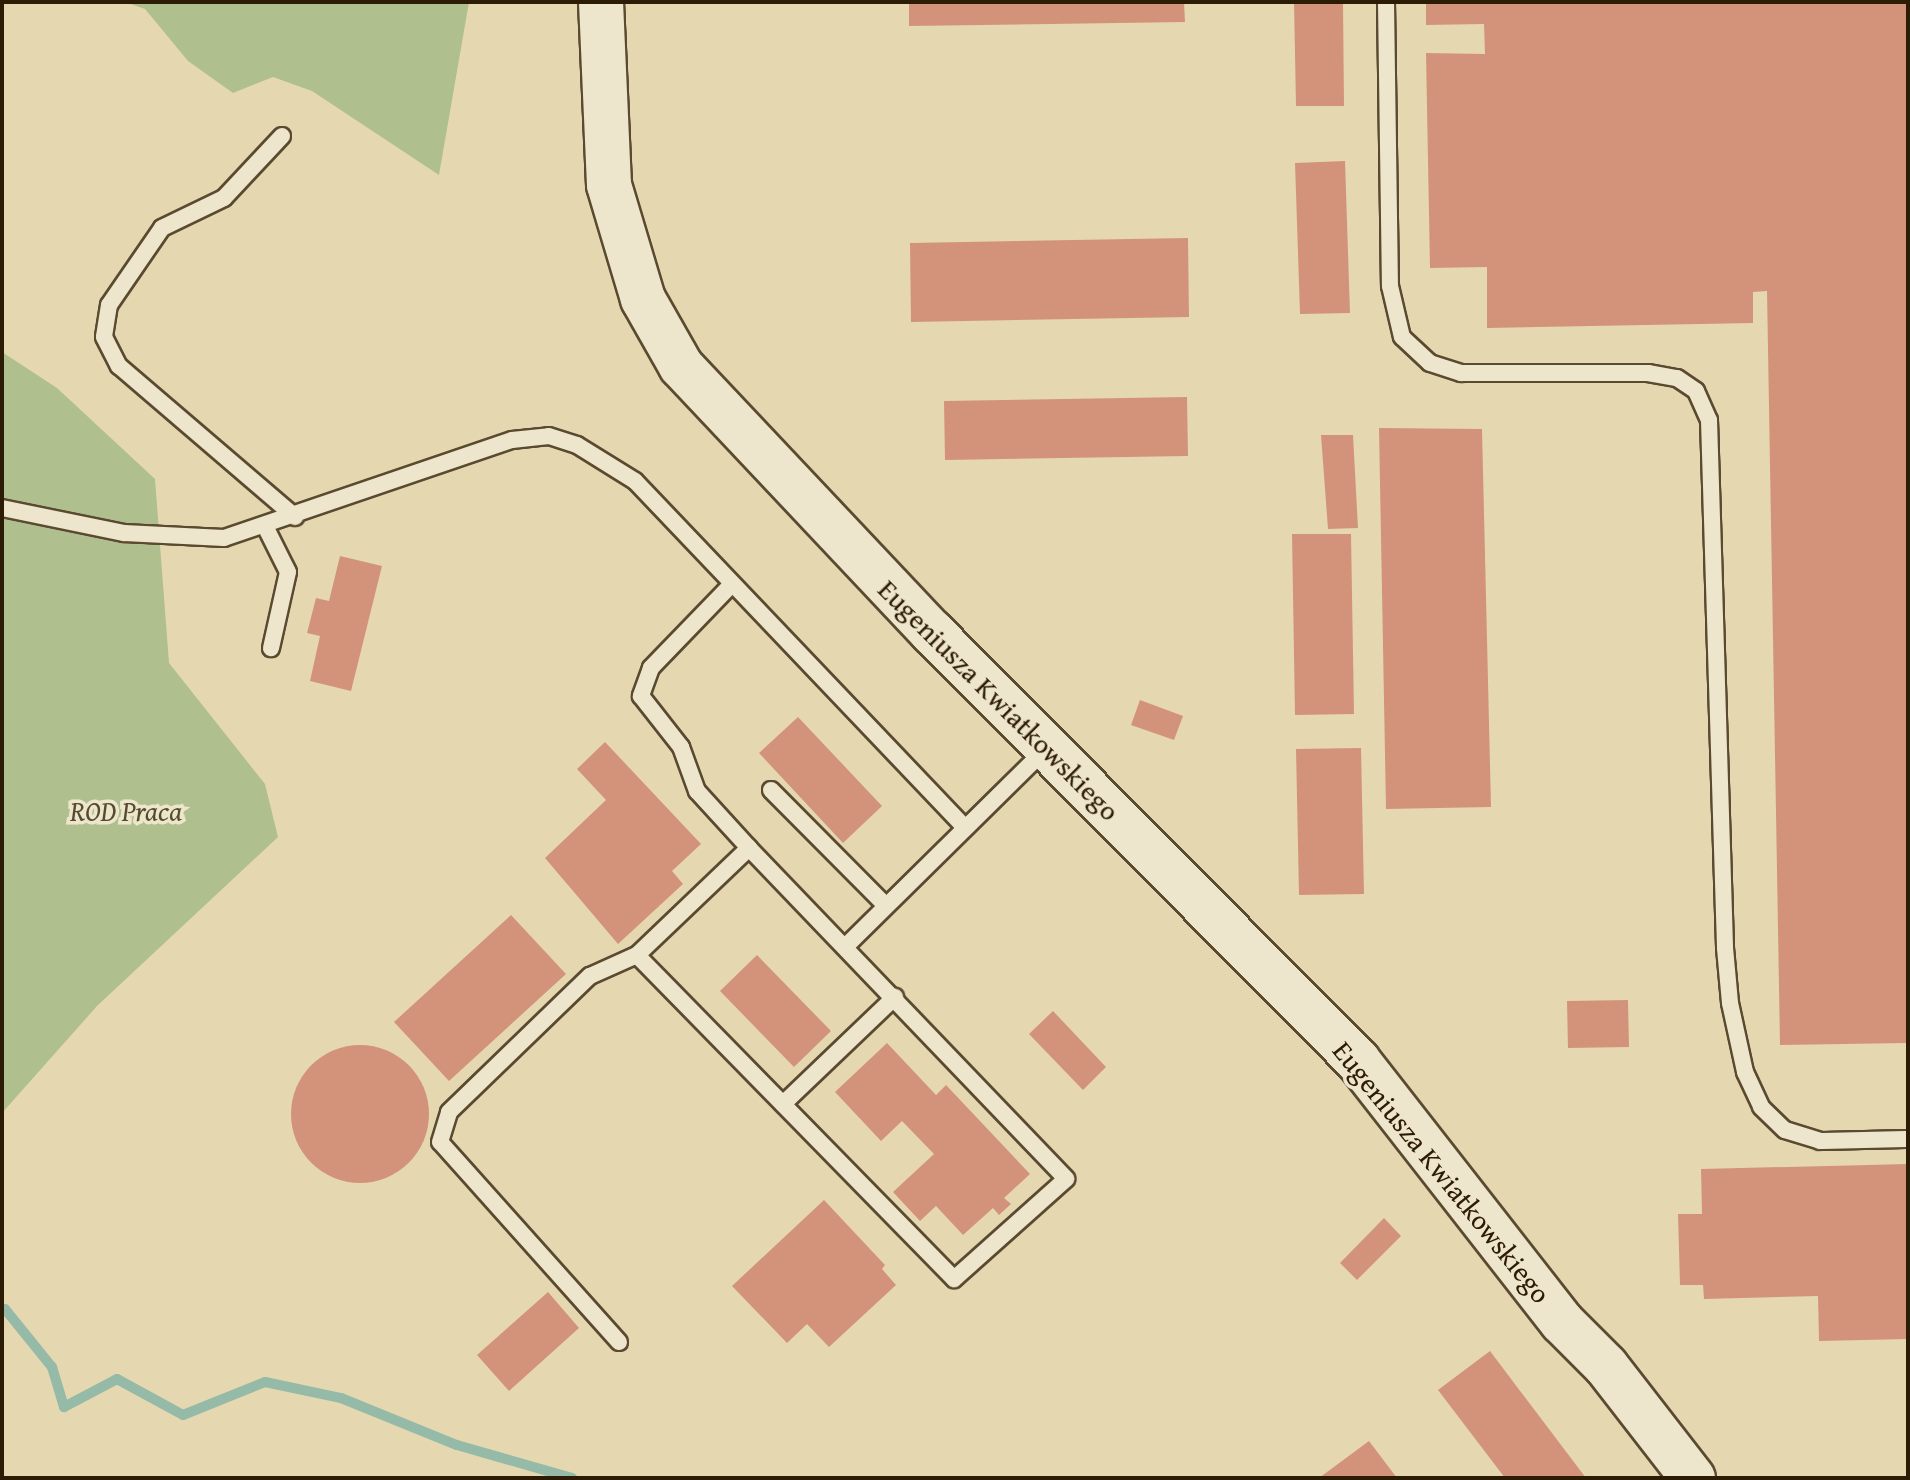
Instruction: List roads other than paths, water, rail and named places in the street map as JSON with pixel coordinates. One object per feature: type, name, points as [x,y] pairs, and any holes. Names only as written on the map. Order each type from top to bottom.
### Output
[{"type":"street","name":"Eugeniusza Kwiatkowskiego","points":[[601,2],[609,185],[643,299],[681,366],[736,430],[1358,1061],[1562,1322],[1606,1366],[1693,1478]]},
{"type":"street","name":"Eugeniusza Kwiatkowskiego","points":[[1562,1322],[1580,1359],[1662,1478]]},
{"type":"lane","points":[[1386,2],[1390,286],[1402,337],[1430,363],[1461,373],[1648,373],[1677,378],[1696,391],[1709,420],[1725,948],[1730,1003],[1745,1072],[1761,1107],[1785,1130],[1820,1141],[1908,1139]]},
{"type":"lane","points":[[282,136],[224,198],[162,228],[109,305],[104,337],[119,366],[295,517]]},
{"type":"lane","points":[[2,508],[161,538],[224,538],[295,517],[512,440],[549,436],[577,445],[635,481],[964,826]]},
{"type":"lane","points":[[265,526],[288,572],[271,648]]},
{"type":"lane","points":[[637,955],[954,1279],[1066,1179],[697,791],[681,747],[641,696],[651,668],[732,584]]},
{"type":"lane","points":[[846,946],[964,826],[1047,748]]},
{"type":"lane","points":[[771,790],[886,906]]},
{"type":"lane","points":[[619,1342],[440,1142],[449,1112],[590,976],[637,955],[749,848]]},
{"type":"lane","points":[[783,1104],[895,997]]},
{"type":"waterway","points":[[2,1312],[5,1309],[52,1367],[64,1407],[117,1379],[183,1415],[265,1382],[341,1398],[457,1445],[572,1478]]},
{"type":"park label","name":"ROD Praca","points":[[126,811]]}]
